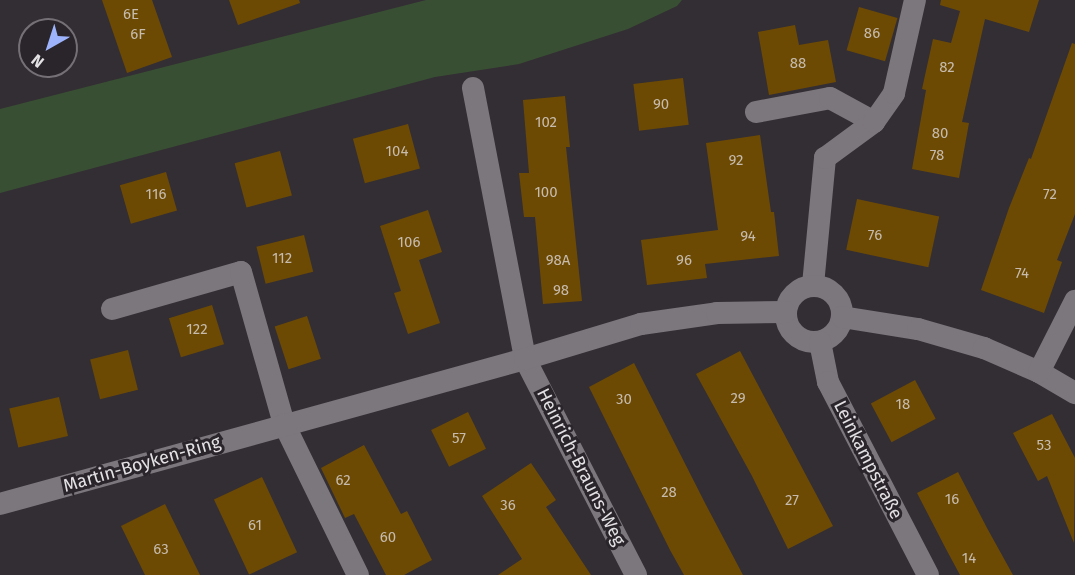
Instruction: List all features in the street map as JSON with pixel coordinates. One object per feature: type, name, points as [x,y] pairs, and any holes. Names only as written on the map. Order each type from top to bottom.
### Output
[{"type":"street","points":[[813,285],[825,158],[874,122],[894,93],[915,0]]},
{"type":"street","points":[[473,88],[525,359]]},
{"type":"street","points":[[756,112],[830,98],[874,122]]},
{"type":"street","points":[[112,309],[241,272],[284,424],[358,575]]},
{"type":"street","points":[[813,285],[823,286],[838,298],[842,316],[836,333],[820,342],[811,342],[795,336],[786,321],[785,312],[791,296],[797,290],[813,285]]},
{"type":"street","points":[[1039,372],[1075,301]]},
{"type":"street","name":"Martin-Boyken-Ring","points":[[0,504],[525,359],[641,324],[717,313],[785,312]]},
{"type":"street","points":[[842,316],[940,336],[984,348],[1039,372],[1075,393]]},
{"type":"street","name":"Leinkampstraße","points":[[820,342],[828,382],[928,575]]},
{"type":"street","name":"Heinrich-Brauns-Weg","points":[[525,359],[636,575]]},
{"type":"green space","points":[[426,0],[682,0],[677,6],[628,29],[519,64],[435,77],[0,193],[0,109]]},
{"type":"building","points":[[102,0],[152,0],[172,57],[127,73]]},
{"type":"building","points":[[229,0],[299,0],[300,3],[238,25]]},
{"type":"building","points":[[941,0],[1039,0],[1029,32],[985,19],[962,122],[969,123],[959,178],[912,169],[926,90],[922,89],[933,39],[951,43],[960,11],[940,5]]},
{"type":"building","points":[[859,7],[897,18],[885,61],[847,50]]},
{"type":"building","points":[[795,25],[799,45],[828,40],[836,82],[769,95],[758,32]]},
{"type":"building","points":[[1072,43],[1075,44],[1075,214],[1057,260],[1062,262],[1044,313],[981,290],[1009,208],[1029,158],[1031,159]]},
{"type":"building","points":[[683,78],[689,125],[639,131],[633,84]]},
{"type":"building","points":[[565,96],[570,147],[566,147],[582,301],[543,304],[535,217],[524,217],[519,173],[529,173],[523,100]]},
{"type":"building","points":[[408,124],[420,168],[365,183],[353,139]]},
{"type":"building","points":[[760,135],[771,212],[774,212],[779,256],[705,264],[707,278],[647,285],[641,240],[718,230],[706,143]]},
{"type":"building","points":[[280,151],[292,195],[247,208],[235,163]]},
{"type":"building","points":[[166,172],[177,210],[131,224],[120,185]]},
{"type":"building","points":[[857,199],[939,216],[928,267],[846,250]]},
{"type":"building","points":[[428,210],[442,252],[419,260],[440,323],[408,334],[394,293],[401,291],[380,226]]},
{"type":"building","points":[[304,235],[313,272],[266,284],[256,247]]},
{"type":"building","points":[[212,305],[224,344],[181,357],[169,318]]},
{"type":"building","points":[[307,316],[321,359],[289,369],[275,327]]},
{"type":"building","points":[[128,350],[138,390],[100,399],[90,359]]},
{"type":"building","points":[[740,351],[833,526],[788,549],[752,476],[696,374]]},
{"type":"building","points":[[634,363],[743,575],[684,575],[670,550],[589,387]]},
{"type":"building","points":[[915,380],[936,419],[892,442],[871,403]]},
{"type":"building","points":[[59,397],[68,436],[18,447],[9,408]]},
{"type":"building","points":[[468,412],[486,449],[449,467],[431,430]]},
{"type":"building","points":[[1052,414],[1075,458],[1074,543],[1047,476],[1038,481],[1013,433]]},
{"type":"building","points":[[364,445],[401,514],[407,511],[432,560],[404,575],[386,575],[354,514],[345,518],[321,468]]},
{"type":"building","points":[[531,463],[556,500],[546,507],[591,575],[498,575],[522,559],[482,496]]},
{"type":"building","points":[[958,472],[1013,575],[960,575],[946,549],[917,493]]},
{"type":"building","points":[[262,477],[297,552],[249,575],[214,499]]},
{"type":"building","points":[[165,504],[200,575],[145,575],[121,526]]}]
